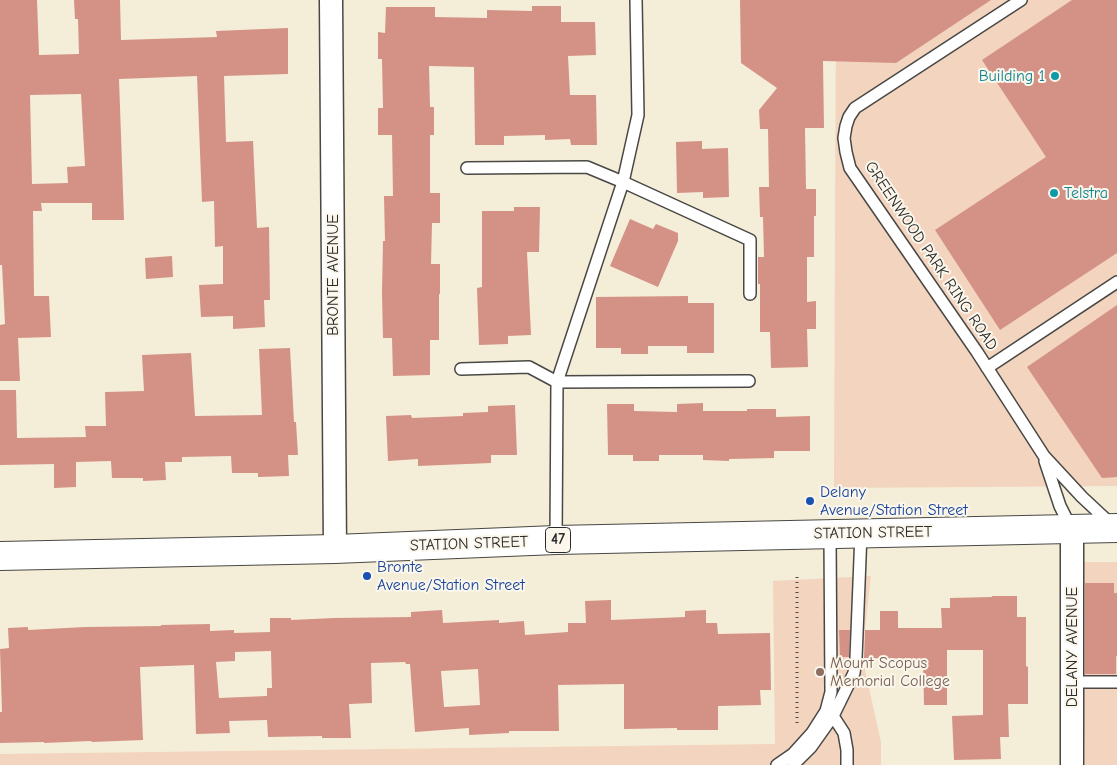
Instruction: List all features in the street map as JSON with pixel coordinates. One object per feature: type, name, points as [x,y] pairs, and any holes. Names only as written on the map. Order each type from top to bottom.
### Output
[{"type":"main road","name":"STATION STREET","points":[[0,556],[335,549],[556,540],[1116,528]]},
{"type":"street","name":"BRONTE AVENUE","points":[[331,0],[335,549]]},
{"type":"street","name":"DELANY AVENUE","points":[[1072,529],[1072,765]]},
{"type":"lane","points":[[556,540],[557,382],[623,182],[638,115],[636,0]]},
{"type":"lane","name":"GREENWOOD PARK RING ROAD","points":[[1021,0],[856,108],[849,117],[844,138],[850,168],[987,368],[1044,456]]},
{"type":"lane","points":[[467,168],[587,166],[623,182],[750,240],[750,294]]},
{"type":"lane","points":[[987,368],[1117,282]]},
{"type":"lane","points":[[462,369],[530,367],[557,382],[749,381]]},
{"type":"lane","points":[[1044,456],[1082,497],[1116,528]]},
{"type":"lane","points":[[1044,456],[1060,506],[1072,529]]},
{"type":"lane","points":[[777,765],[793,754],[829,714],[831,692],[830,534]]},
{"type":"lane","points":[[793,765],[811,747],[854,673],[861,534]]},
{"type":"lane","points":[[1072,682],[1117,682]]},
{"type":"lane","points":[[829,714],[844,734],[847,765]]},
{"type":"path","points":[[792,730],[797,723],[798,576]]},
{"type":"shaded area","points":[[836,0],[1117,0],[1117,486],[834,488]]},
{"type":"shaded area","points":[[1082,562],[1117,562],[1117,765],[1085,765]]},
{"type":"shaded area","name":"Mount Scopus Memorial College","points":[[871,576],[862,656],[881,742],[881,765],[0,765],[0,754],[775,744],[773,581]]},
{"type":"building","points":[[0,0],[37,0],[39,55],[79,54],[78,19],[75,19],[74,0],[120,0],[121,40],[217,37],[216,31],[288,28],[288,74],[224,76],[226,142],[253,141],[257,228],[269,227],[270,300],[264,300],[265,327],[233,329],[233,316],[201,317],[199,285],[223,284],[223,246],[215,247],[214,201],[202,202],[197,76],[119,79],[124,220],[92,220],[92,203],[41,203],[42,211],[33,211],[34,296],[49,296],[51,337],[18,338],[20,381],[0,381],[0,325],[5,324],[2,265],[0,265]],"holes":[[[81,94],[85,166],[67,167],[68,183],[32,184],[30,95]]]},
{"type":"building","points":[[740,0],[991,0],[896,63],[823,61],[824,128],[805,128],[806,189],[816,189],[814,257],[807,257],[807,302],[816,301],[816,329],[807,329],[808,367],[771,368],[770,332],[760,332],[758,257],[764,257],[763,217],[760,217],[759,187],[769,187],[768,129],[760,129],[759,110],[777,88],[741,63]]},
{"type":"building","name":"Telstra","points":[[1072,0],[1117,0],[1117,253],[1000,330],[935,230],[1046,157],[982,60]]},
{"type":"building","points":[[532,6],[561,6],[561,22],[595,22],[596,55],[568,56],[570,95],[596,95],[597,145],[571,145],[570,139],[545,140],[545,135],[504,136],[504,145],[475,145],[474,67],[429,66],[430,107],[434,107],[434,135],[430,135],[430,193],[440,193],[440,223],[432,223],[431,264],[440,264],[439,340],[430,340],[430,375],[393,376],[392,338],[383,338],[382,293],[383,241],[385,241],[384,196],[393,196],[392,135],[378,135],[378,108],[383,108],[382,59],[378,59],[378,32],[385,33],[386,7],[435,7],[435,17],[487,18],[487,10],[532,11]]},
{"type":"building","points":[[702,141],[702,149],[728,148],[729,197],[703,198],[703,192],[677,193],[676,142]]},
{"type":"building","points":[[514,207],[540,207],[539,252],[527,252],[531,335],[508,336],[508,344],[479,345],[477,288],[482,287],[482,211],[514,211]]},
{"type":"building","points":[[630,219],[653,229],[656,224],[678,233],[678,241],[658,287],[610,266]]},
{"type":"building","points":[[172,256],[173,277],[146,279],[145,258]]},
{"type":"building","points":[[688,296],[688,303],[714,303],[714,353],[687,353],[687,346],[648,346],[648,354],[621,354],[621,348],[596,348],[596,297]]},
{"type":"building","points":[[1117,305],[1117,477],[1102,478],[1027,367]]},
{"type":"building","points":[[290,348],[294,422],[296,422],[298,455],[288,455],[289,476],[258,477],[258,473],[232,473],[231,456],[182,457],[182,462],[165,462],[166,480],[143,481],[143,478],[112,478],[111,461],[76,462],[76,487],[54,488],[54,464],[0,465],[0,390],[16,390],[17,438],[86,437],[85,426],[106,426],[105,392],[144,391],[142,355],[191,353],[195,416],[262,415],[259,349]]},
{"type":"building","points":[[703,403],[703,411],[776,409],[776,417],[810,416],[810,451],[774,451],[774,458],[729,459],[729,461],[703,460],[703,455],[659,455],[659,461],[633,461],[633,455],[608,455],[607,404],[634,404],[634,411],[677,412],[677,404]]},
{"type":"building","points":[[515,405],[517,455],[491,455],[491,463],[418,466],[418,459],[388,461],[386,416],[411,415],[412,418],[463,416],[463,413],[488,412],[488,406]]},
{"type":"building","points":[[1085,583],[1114,583],[1114,593],[1117,593],[1116,674],[1085,674]]},
{"type":"building","points":[[1017,596],[1017,617],[1026,617],[1028,704],[1008,704],[1009,737],[1000,737],[1001,759],[954,760],[952,716],[983,715],[983,650],[947,650],[947,705],[924,705],[923,659],[864,658],[865,630],[880,630],[880,611],[898,611],[898,628],[942,628],[941,608],[950,608],[950,598]]},
{"type":"building","points":[[611,600],[611,620],[685,617],[685,611],[706,610],[706,623],[717,623],[718,634],[770,633],[771,690],[760,690],[761,705],[718,706],[718,730],[677,730],[677,728],[624,729],[624,684],[558,685],[559,731],[509,731],[509,733],[469,735],[469,728],[415,732],[410,664],[405,662],[371,663],[372,703],[349,704],[351,738],[322,738],[322,736],[268,737],[267,720],[229,721],[230,733],[196,734],[194,665],[140,667],[143,740],[0,743],[0,712],[2,712],[0,649],[9,648],[8,628],[28,627],[28,630],[210,624],[210,631],[234,630],[234,633],[270,632],[270,618],[291,618],[291,620],[411,617],[411,612],[442,610],[443,623],[499,620],[499,623],[524,621],[525,635],[568,632],[568,623],[586,623],[585,601]],"holes":[[[271,651],[272,688],[267,688],[267,696],[219,698],[216,662],[235,661],[235,652]],[[478,669],[480,705],[444,707],[441,671]]]},
{"type":"building","points":[[839,630],[850,630],[849,657],[840,657]]},
{"type":"place","name":"Building 1","points":[[1055,76]]},
{"type":"place","name":"Telstra","points":[[1054,193]]},
{"type":"place","name":"Delany Avenue/Station Street","points":[[810,501]]},
{"type":"place","name":"Bronte Avenue/Station Street","points":[[367,576]]},
{"type":"place","name":"Mount Scopus Memorial College","points":[[820,672]]}]
